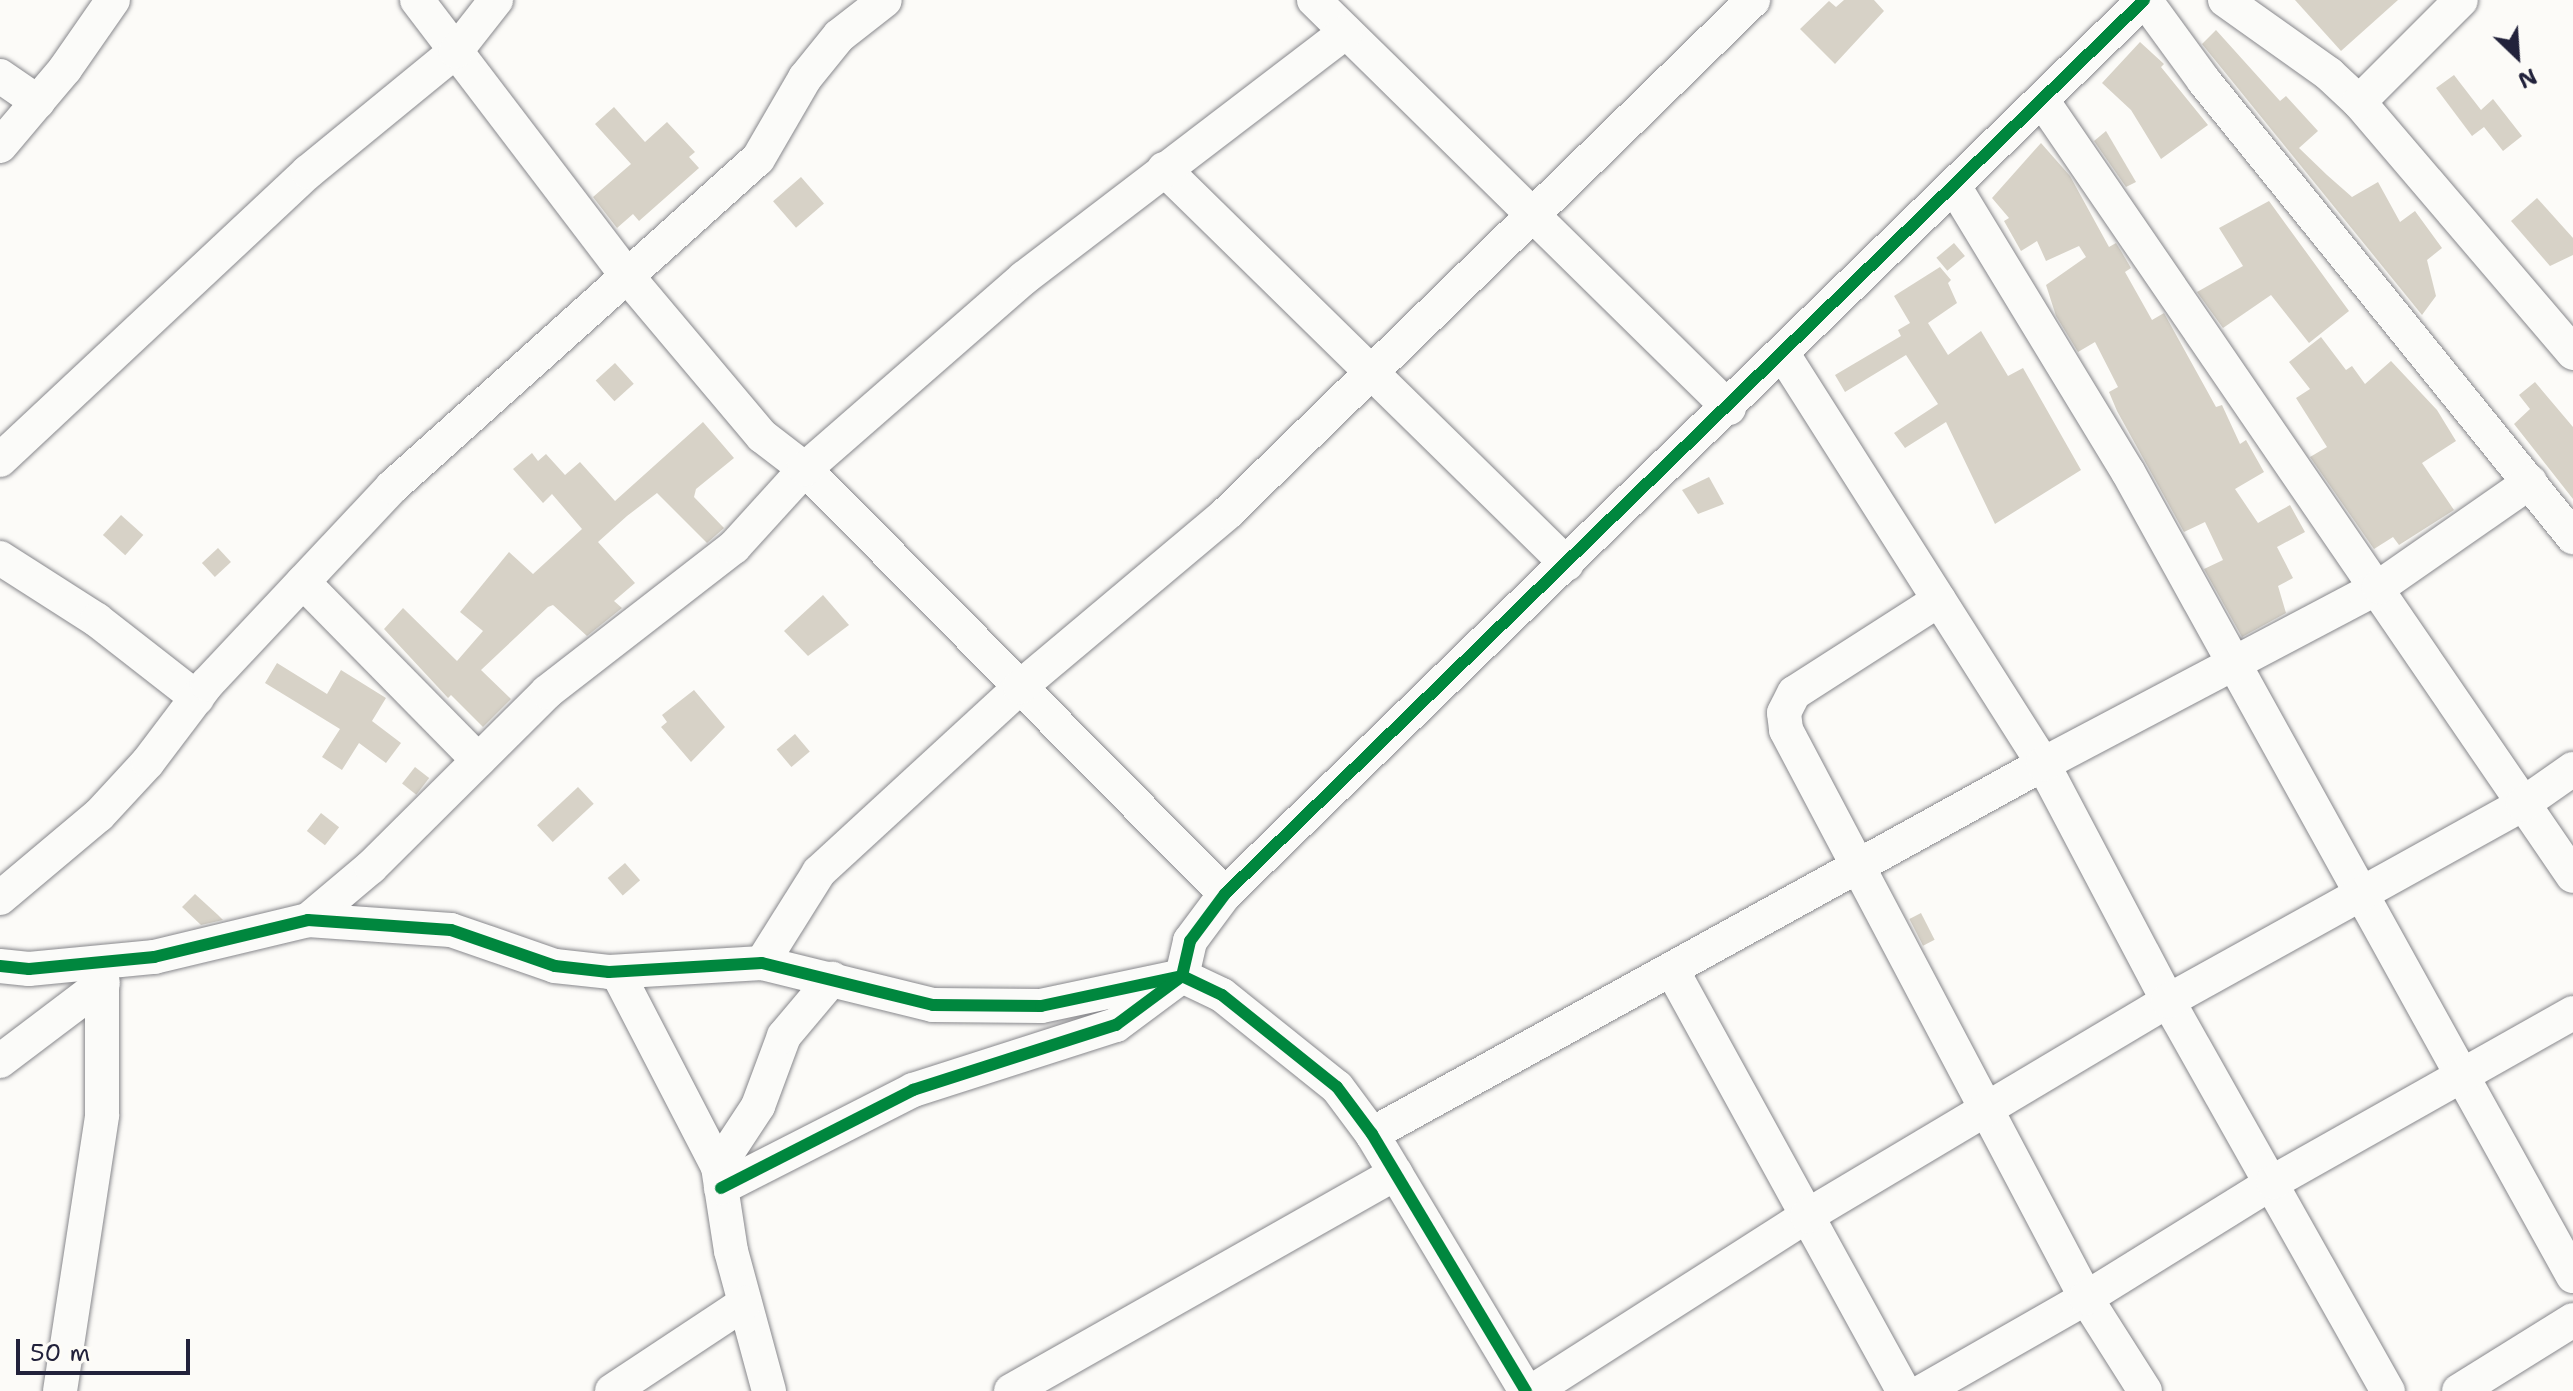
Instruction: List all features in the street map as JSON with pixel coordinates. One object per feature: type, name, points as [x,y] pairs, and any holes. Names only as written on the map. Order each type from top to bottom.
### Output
[{"type":"street","points":[[0,146],[38,102],[113,0]]},
{"type":"street","points":[[417,0],[628,277],[762,436],[805,469],[1225,894]]},
{"type":"street","points":[[0,460],[308,172],[456,51],[496,0]]},
{"type":"street","points":[[0,898],[99,815],[197,698],[392,487],[758,159],[805,78],[839,36],[885,0]]},
{"type":"street","points":[[762,963],[819,872],[1020,687],[1227,513],[1535,217],[1753,0]]},
{"type":"street","points":[[719,1178],[913,1090],[1116,1025],[1182,976],[1190,941],[1225,894],[1729,408],[2144,0],[2204,81],[2573,537]]},
{"type":"street","points":[[2225,0],[2329,74],[2359,102],[2573,353]]},
{"type":"street","points":[[2359,102],[2461,0]]},
{"type":"street","points":[[308,920],[371,867],[547,692],[734,547],[805,469],[1024,278],[1164,169],[1332,12],[1729,408]]},
{"type":"street","points":[[0,76],[38,102]]},
{"type":"street","points":[[2042,100],[2379,587],[2573,876]]},
{"type":"street","points":[[1164,169],[1375,371],[1567,564]]},
{"type":"street","points":[[1954,186],[2128,472],[2363,897],[2466,1076],[2573,1276]]},
{"type":"street","points":[[1783,354],[2043,764],[2168,1001],[2273,1182],[2388,1391]]},
{"type":"street","points":[[1372,1134],[2043,764],[2379,587],[2530,482]]},
{"type":"street","points":[[0,558],[97,620],[197,698]]},
{"type":"street","points":[[303,582],[478,760]]},
{"type":"street","points":[[1939,600],[1794,693],[1784,713],[1786,730],[1856,869],[2086,1298],[2145,1391]]},
{"type":"street","points":[[1533,1391],[1807,1216],[2168,1001],[2363,897],[2523,804],[2573,769]]},
{"type":"street","points":[[0,966],[102,973],[154,957],[308,920],[451,930],[555,966],[617,972],[762,963],[933,1005],[1041,1006],[1182,976],[1222,995],[1337,1087],[1372,1134],[1526,1391]]},
{"type":"street","points":[[1672,970],[1903,1391]]},
{"type":"street","points":[[617,972],[719,1178],[745,1303],[769,1391]]},
{"type":"street","points":[[0,1061],[102,973]]},
{"type":"street","points":[[60,1391],[102,1115],[102,973]]},
{"type":"street","points":[[719,1178],[758,1106],[784,1036],[832,979]]},
{"type":"street","points":[[1923,1391],[2086,1298],[2273,1182],[2573,1013]]},
{"type":"street","points":[[1011,1391],[1396,1173]]},
{"type":"street","points":[[612,1391],[745,1303]]},
{"type":"street","points":[[2459,1391],[2573,1320]]},
{"type":"building","points":[[1844,0],[1874,0],[1884,11],[1835,64],[1800,29],[1829,1],[1836,7]]},
{"type":"building","points":[[2295,0],[2398,0],[2341,51]]},
{"type":"building","points":[[2216,30],[2280,101],[2286,96],[2318,131],[2299,148],[2352,197],[2378,182],[2400,222],[2415,211],[2442,248],[2427,260],[2436,296],[2422,315],[2202,44]]},
{"type":"building","points":[[2140,42],[2164,64],[2161,67],[2208,125],[2161,159],[2131,110],[2102,83]]},
{"type":"building","points":[[2454,75],[2481,110],[2493,99],[2522,136],[2503,151],[2484,127],[2472,136],[2436,88]]},
{"type":"building","points":[[614,107],[645,142],[667,122],[695,152],[689,157],[699,168],[639,221],[633,214],[617,228],[593,197],[631,164],[595,124]]},
{"type":"building","points":[[2106,131],[2136,182],[2126,187],[2094,141]]},
{"type":"building","points":[[2041,143],[2070,176],[2109,247],[2116,243],[2131,268],[2125,272],[2152,320],[2164,313],[2216,407],[2222,405],[2240,444],[2246,440],[2264,472],[2235,489],[2258,523],[2290,505],[2305,532],[2277,547],[2293,578],[2278,586],[2286,613],[2242,637],[2204,569],[2223,560],[2205,522],[2184,532],[2117,411],[2109,392],[2118,387],[2095,342],[2078,352],[2056,316],[2046,285],[2086,257],[2079,246],[2046,261],[2037,241],[2021,251],[2004,221],[2009,218],[1992,198]]},
{"type":"building","points":[[801,177],[824,203],[796,228],[773,201]]},
{"type":"building","points":[[2537,198],[2573,238],[2573,255],[2550,266],[2511,221]]},
{"type":"building","points":[[2269,201],[2349,311],[2309,343],[2271,295],[2223,328],[2197,292],[2243,266],[2219,228]]},
{"type":"building","points":[[1954,243],[1965,256],[1947,271],[1936,258]]},
{"type":"building","points":[[1940,267],[1951,280],[1948,283],[1957,303],[1928,323],[1948,355],[1981,331],[2008,376],[2023,368],[2081,470],[1995,524],[1946,422],[1905,448],[1894,433],[1938,404],[1906,355],[1845,392],[1835,375],[1901,336],[1898,330],[1910,323],[1894,296]]},
{"type":"building","points":[[2321,337],[2346,370],[2352,366],[2365,384],[2391,361],[2437,410],[2456,441],[2422,463],[2454,510],[2399,545],[2393,537],[2374,549],[2310,457],[2327,447],[2296,398],[2310,389],[2289,362]]},
{"type":"building","points":[[615,363],[634,384],[614,401],[596,380]]},
{"type":"building","points":[[2535,382],[2573,427],[2573,499],[2514,424],[2530,409],[2519,395]]},
{"type":"building","points":[[703,422],[734,458],[696,489],[694,497],[724,528],[707,543],[657,493],[627,516],[598,542],[635,583],[614,601],[622,608],[587,636],[553,605],[548,607],[481,670],[511,699],[483,727],[451,695],[448,698],[384,629],[403,608],[457,661],[483,631],[460,612],[509,552],[533,574],[582,529],[552,494],[543,503],[513,469],[532,453],[538,461],[546,454],[565,475],[580,462],[615,501]]},
{"type":"building","points":[[1709,477],[1724,504],[1698,514],[1682,490]]},
{"type":"building","points":[[121,515],[143,535],[125,555],[103,535]]},
{"type":"building","points":[[218,548],[231,562],[215,577],[202,563]]},
{"type":"building","points":[[823,595],[849,625],[808,656],[784,631]]},
{"type":"building","points":[[277,663],[327,694],[341,670],[386,698],[372,721],[401,743],[386,763],[359,743],[342,770],[322,757],[340,729],[265,683]]},
{"type":"building","points":[[694,690],[725,727],[691,762],[661,727],[667,722],[662,715]]},
{"type":"building","points":[[795,734],[810,752],[791,767],[777,749]]},
{"type":"building","points":[[415,767],[429,778],[416,795],[402,784]]},
{"type":"building","points":[[578,787],[594,804],[553,842],[537,825]]},
{"type":"building","points":[[321,813],[339,827],[325,845],[307,831]]},
{"type":"building","points":[[625,863],[640,880],[623,895],[608,878]]},
{"type":"building","points":[[195,894],[223,920],[201,925],[182,907]]},
{"type":"building","points":[[1921,913],[1935,940],[1923,946],[1909,919]]},
{"type":"cycle path","points":[[721,1188],[913,1090],[1116,1025],[1182,976],[1190,941],[1225,894],[2144,0]]},
{"type":"cycle path","points":[[0,966],[29,969],[154,957],[308,920],[451,930],[555,966],[609,972],[762,963],[933,1005],[1041,1006],[1182,976],[1222,995],[1337,1087],[1372,1134],[1526,1391]]}]
